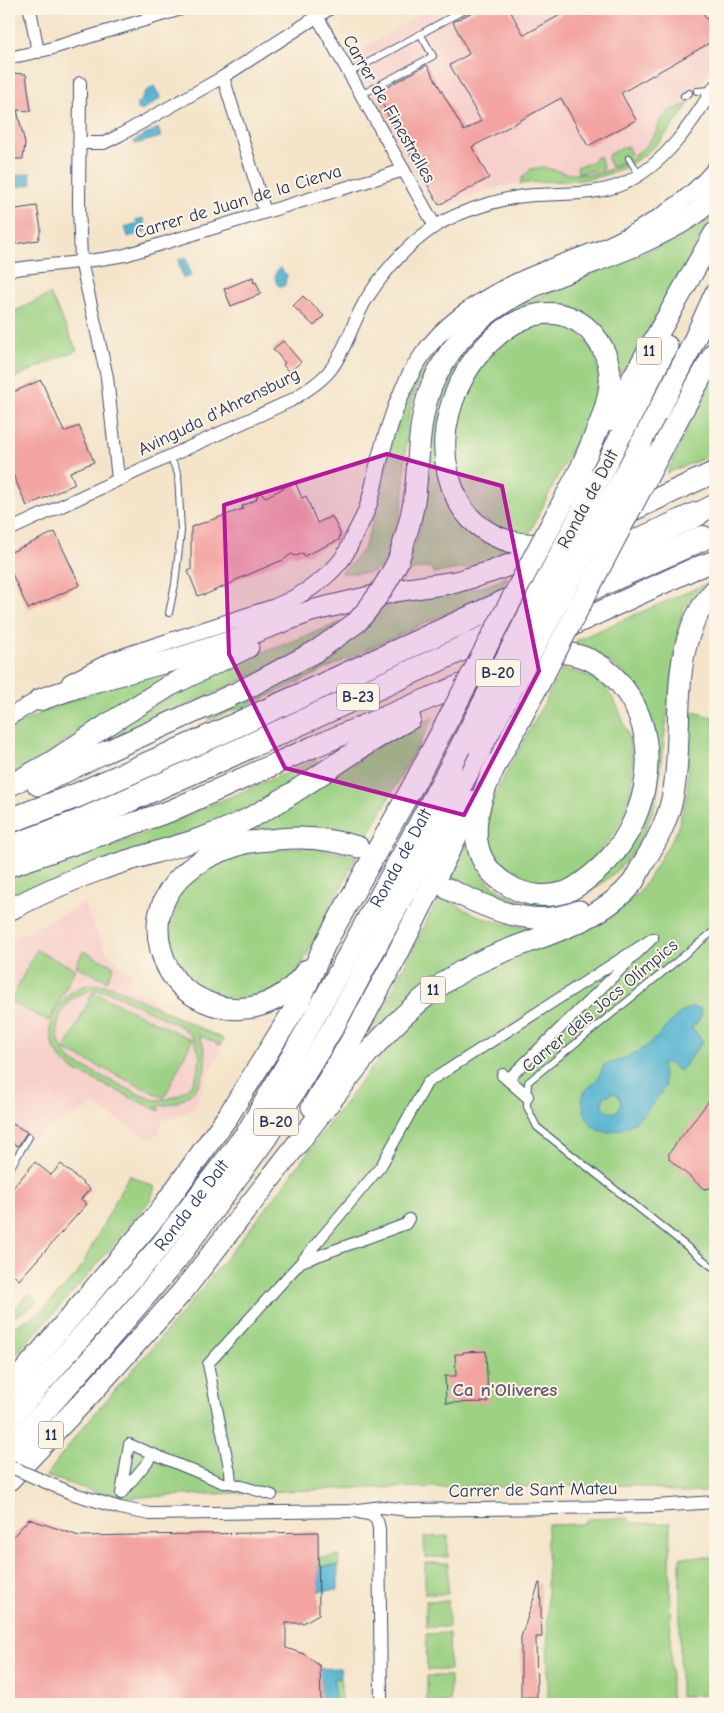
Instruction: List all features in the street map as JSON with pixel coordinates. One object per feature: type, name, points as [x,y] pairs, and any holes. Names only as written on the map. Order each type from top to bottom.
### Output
[{"type":"highway","points":[[9,798],[30,790],[101,754],[241,691],[318,650],[357,622],[380,594],[398,561],[414,497],[424,411],[431,388],[448,354],[462,335],[501,302],[525,289],[606,257],[676,226],[696,212],[715,194]]},
{"type":"highway","name":"11","points":[[581,468],[715,233]]},
{"type":"highway","name":"Ronda de Dalt","points":[[9,1420],[161,1245],[248,1131],[314,1018],[452,763],[682,318],[715,247]]},
{"type":"highway","points":[[561,263],[606,257]]},
{"type":"highway","name":"Ronda de Dalt","points":[[9,1451],[102,1347],[177,1259],[266,1138],[334,1026],[642,444],[686,358],[715,294]]},
{"type":"highway","points":[[9,1389],[157,1215],[228,1116],[299,1002],[325,944],[414,784],[581,468],[603,414],[609,391],[609,370],[604,350],[594,335],[583,324],[574,319],[554,314],[535,315],[514,322],[490,342],[473,361],[458,387],[449,413],[445,444],[447,470],[452,488],[464,511],[481,528],[503,539],[526,544],[554,542],[620,516]]},
{"type":"highway","points":[[697,383],[715,340]]},
{"type":"highway","points":[[9,1491],[50,1447],[93,1391],[183,1291],[234,1228],[270,1178],[351,1041],[391,967],[467,813],[512,735],[675,424],[715,352]]},
{"type":"highway","points":[[39,700],[89,683],[174,660],[229,642],[311,611],[396,591],[439,585],[490,572],[552,549],[715,472]]},
{"type":"highway","name":"B-23","points":[[9,821],[78,795],[221,732],[706,509]]},
{"type":"highway","name":"B-23","points":[[9,848],[79,822],[230,755],[709,535]]},
{"type":"highway","points":[[313,748],[415,696],[715,561]]},
{"type":"highway","points":[[448,889],[488,907],[514,915],[540,918],[555,917],[576,912],[597,902],[624,882],[643,863],[664,825],[672,800],[677,766],[680,692],[688,635],[696,616],[715,590]]},
{"type":"highway","points":[[9,786],[52,762],[106,725],[169,686],[248,647],[360,599]]},
{"type":"highway","points":[[9,866],[170,811],[313,748],[506,666],[539,654],[551,652],[575,654],[604,667],[616,678],[634,703],[644,738],[646,763],[646,784],[635,820],[618,848],[603,865],[567,891],[549,895],[518,892],[498,879],[485,864],[476,836],[478,808],[493,767]]},
{"type":"highway","points":[[9,910],[98,870],[188,843],[242,822],[280,801],[400,724],[518,670],[558,660],[596,663]]},
{"type":"highway","points":[[9,910],[61,890],[147,863],[201,849],[265,839],[296,837],[330,840],[358,847]]},
{"type":"highway","points":[[247,842],[213,855],[194,865],[177,881],[170,891],[162,906],[159,927],[165,964],[173,976],[181,986],[192,994],[212,1004],[230,1009],[248,1009],[268,1004],[295,985],[325,944]]},
{"type":"highway","name":"11","points":[[270,1178],[367,1054],[398,1021],[427,995],[457,974],[478,963],[562,929],[595,913],[628,887],[643,863]]},
{"type":"highway","name":"11","points":[[9,1480],[93,1391]]},
{"type":"street","points":[[30,9],[38,52]]},
{"type":"street","points":[[9,58],[38,52],[181,9]]},
{"type":"street","points":[[79,143],[104,143],[223,77],[315,13],[329,9]]},
{"type":"street","name":"Carrer de Finestrelles","points":[[315,13],[435,226]]},
{"type":"street","points":[[223,77],[265,212]]},
{"type":"street","points":[[80,83],[81,261],[107,378],[118,479]]},
{"type":"street","name":"Avinguda d'Ahrensburg","points":[[9,530],[290,401],[316,384],[331,368],[369,295],[401,255],[435,226],[495,201],[516,196],[590,192],[617,186],[639,175],[678,141],[693,122],[714,88]]},
{"type":"street","points":[[9,717],[112,661],[164,642],[275,607],[310,589],[340,562],[349,547],[368,506],[381,454],[402,390],[422,354],[443,330],[468,309],[506,287],[561,263],[602,248],[663,216],[693,192],[715,169]]},
{"type":"street","name":"Carrer de Juan de la Cierva","points":[[12,269],[125,256],[404,170]]},
{"type":"street","points":[[231,1483],[208,1364],[302,1262],[381,1166],[427,1083],[653,938],[506,1077],[528,1096]]},
{"type":"street","points":[[302,1262],[406,1224],[409,1219]]},
{"type":"street","points":[[154,1454],[121,1494],[130,1444],[154,1454],[223,1483],[231,1483],[272,1495]]},
{"type":"street","name":"Carrer de Sant Mateu","points":[[9,1466],[71,1492],[120,1508],[150,1514],[351,1511],[382,1507],[408,1510],[655,1506],[715,1502]]},
{"type":"street","name":"Carrer de Sant Mateu","points":[[351,1511],[372,1515],[378,1521],[381,1697],[378,1704]]},
{"type":"lane","points":[[349,73],[466,9]]},
{"type":"lane","points":[[361,95],[433,56],[421,34]]},
{"type":"lane","points":[[697,91],[714,88]]},
{"type":"lane","points":[[629,158],[639,175]]},
{"type":"lane","points":[[169,613],[175,584],[181,531],[178,474],[170,456]]},
{"type":"lane","name":"Carrer dels Jocs Olímpics","points":[[715,930],[528,1082],[527,1108],[537,1127],[715,1269]]},
{"type":"lane","points":[[9,1170],[29,1137]]},
{"type":"highlighted area","points":[[387,454],[502,486],[539,671],[464,815],[285,768],[229,654],[224,505]]},
{"type":"shaded area","points":[[427,9],[715,9],[715,61],[674,126],[661,141],[628,166],[610,174],[591,179],[526,183],[498,187],[452,206],[439,207],[431,203],[426,195],[349,58]]},
{"type":"shaded area","points":[[83,903],[106,951],[131,975],[126,986],[153,999],[162,1010],[225,1039],[193,1109],[162,1121],[159,1133],[148,1138],[94,1105],[36,1137],[32,1142],[33,1139],[25,1135],[19,1147],[15,1145],[9,1157],[9,941]]},
{"type":"green space","points":[[693,96],[674,124],[652,149],[624,167],[609,174],[583,180],[520,184],[523,177],[531,169],[543,167],[570,174],[593,174],[609,170],[627,161],[646,146],[657,131],[660,120],[669,111],[686,105]]},
{"type":"green space","points":[[627,146],[631,153],[627,160],[611,167],[608,159],[609,154]]},
{"type":"green space","points":[[596,157],[601,157],[603,169],[578,173],[577,167],[592,162]]},
{"type":"green space","points":[[714,213],[624,373],[617,371],[567,310],[473,346],[440,485],[520,549],[496,561],[479,566],[434,573],[431,567],[405,571],[418,536],[424,509],[429,436],[439,394],[455,363],[475,339],[497,319],[522,304],[680,237]]},
{"type":"green space","points":[[50,294],[77,350],[9,380],[9,314]]},
{"type":"green space","points":[[547,325],[570,328],[584,338],[597,362],[598,390],[596,399],[526,540],[511,538],[471,508],[455,471],[455,420],[477,371],[496,351],[515,335],[533,326]]},
{"type":"green space","points":[[440,349],[419,383],[413,400],[408,426],[401,510],[394,539],[384,567],[368,573],[340,573],[351,564],[364,548],[375,515],[393,436],[415,379]]},
{"type":"green space","points":[[715,366],[715,454],[667,473],[686,431],[683,429]]},
{"type":"green space","points":[[507,577],[500,589],[269,696],[209,720],[208,718],[342,648],[364,630],[383,607],[415,599],[487,586]]},
{"type":"green space","points":[[708,583],[684,607],[679,624],[656,801],[644,833],[629,858],[602,883],[587,893],[571,901],[554,906],[536,908],[509,904],[447,879],[466,836],[488,882],[510,897],[524,903],[623,857],[647,710],[633,684],[618,669],[574,647],[577,640]]},
{"type":"green space","points":[[342,622],[289,658],[67,761],[115,726],[225,667]]},
{"type":"green space","points":[[169,669],[172,674],[9,778],[9,729],[67,702]]},
{"type":"green space","points":[[562,670],[573,671],[592,678],[607,690],[613,698],[627,732],[633,759],[631,791],[626,809],[617,827],[607,843],[594,858],[579,870],[563,879],[535,883],[516,877],[500,865],[494,857],[487,838],[487,821],[495,794]]},
{"type":"green space","points":[[690,711],[713,717],[715,733],[715,1491],[683,1493],[632,1485],[357,1488],[114,1498],[46,1476],[83,1427],[177,1319],[273,1200],[333,1118],[393,1041],[438,998],[520,954],[612,912],[640,892],[677,831],[687,793]]},
{"type":"green space","points":[[434,717],[363,844],[238,837],[398,734]]},
{"type":"green space","points":[[316,760],[319,769],[251,811],[9,899],[9,878],[139,836]]},
{"type":"green space","points":[[305,847],[357,856],[298,972],[289,983],[248,1001],[205,995],[173,967],[167,937],[171,904],[182,888],[200,872],[224,860],[252,852]]},
{"type":"green space","points":[[441,893],[465,909],[490,920],[517,926],[545,928],[465,962],[362,1050]]},
{"type":"green space","points":[[36,950],[75,969],[49,1021],[10,1002]]},
{"type":"green space","points":[[83,951],[114,966],[107,981],[76,966]]},
{"type":"green space","points":[[91,984],[114,987],[223,1039],[220,1045],[199,1035],[204,1049],[205,1062],[204,1074],[199,1084],[181,1100],[155,1106],[160,1109],[159,1111],[74,1070],[62,1060],[54,1048],[51,1035],[52,1021],[56,1009],[76,989]],"holes":[[[97,990],[107,991],[180,1026],[190,1034],[200,1056],[199,1066],[195,1080],[179,1095],[168,1099],[155,1100],[143,1096],[77,1064],[66,1055],[60,1043],[58,1031],[59,1020],[64,1008],[72,999],[83,993]]]},
{"type":"green space","points":[[93,992],[192,1040],[164,1098],[65,1050]]},
{"type":"green space","points":[[129,1175],[155,1187],[151,1199],[90,1273],[9,1362],[9,1330],[43,1310],[78,1273]]},
{"type":"green space","points":[[31,1295],[36,1300],[33,1306],[9,1319],[9,1315],[25,1297]]},
{"type":"green space","points":[[628,1518],[633,1523],[670,1523],[671,1704],[548,1704],[547,1525],[583,1524],[589,1519]]},
{"type":"green space","points":[[448,1536],[448,1557],[425,1557],[424,1537]]},
{"type":"green space","points":[[339,1556],[338,1566],[318,1566],[318,1557]]},
{"type":"green space","points":[[680,1557],[715,1557],[715,1695],[680,1696]]},
{"type":"green space","points":[[425,1563],[448,1563],[448,1594],[425,1594]]},
{"type":"green space","points":[[426,1601],[448,1601],[449,1627],[426,1627]]},
{"type":"green space","points":[[449,1633],[450,1670],[427,1670],[426,1634]]},
{"type":"green space","points":[[427,1676],[450,1676],[450,1702],[427,1702]]},
{"type":"green space","points":[[341,1678],[341,1704],[335,1704],[334,1679]]},
{"type":"water","points":[[154,86],[161,98],[141,111],[137,108],[137,103],[141,101],[144,93]]},
{"type":"water","points":[[158,128],[161,137],[135,144],[134,141]]},
{"type":"water","points":[[30,173],[32,184],[9,189],[9,177]]},
{"type":"water","points":[[143,218],[147,231],[128,237],[125,227],[137,223],[136,220]]},
{"type":"water","points":[[186,258],[191,276],[183,278],[178,260]]},
{"type":"water","points":[[281,268],[288,276],[285,285],[281,287],[277,284],[275,278],[277,270]]},
{"type":"water","points":[[692,1007],[700,1008],[702,1013],[698,1022],[691,1027],[703,1041],[680,1071],[668,1063],[661,1064],[665,1086],[642,1116],[627,1127],[608,1132],[592,1126],[584,1109],[583,1096],[598,1078],[604,1065],[625,1058],[645,1047],[677,1016]],"holes":[[[614,1093],[619,1096],[621,1105],[618,1110],[613,1113],[604,1108],[602,1102],[605,1096]]]},
{"type":"water","points":[[318,1566],[338,1566],[338,1590],[319,1591]]},
{"type":"water","points":[[340,1668],[341,1678],[334,1679],[335,1704],[321,1704],[320,1681],[309,1669]]},
{"type":"building","points":[[478,9],[509,9],[524,35],[562,14],[559,9],[701,9],[715,34],[715,40],[621,93],[636,120],[588,146],[561,98],[472,147],[489,178],[439,205],[376,93],[427,65],[464,131],[481,121],[450,65],[469,54],[453,22]]},
{"type":"building","points":[[9,73],[26,74],[31,111],[17,110],[25,143],[23,159],[9,159]]},
{"type":"building","points":[[37,206],[41,229],[38,240],[9,245],[9,210]]},
{"type":"building","points":[[253,277],[254,283],[256,282],[261,294],[231,306],[224,289]]},
{"type":"building","points":[[303,296],[324,316],[314,326],[293,306]]},
{"type":"building","points":[[283,341],[301,362],[289,372],[283,365],[285,363],[273,349]]},
{"type":"building","points":[[41,380],[64,432],[79,426],[94,462],[70,472],[75,484],[27,506],[9,466],[9,394]]},
{"type":"building","points":[[295,482],[302,498],[306,496],[317,523],[332,516],[340,533],[339,540],[304,556],[303,553],[296,556],[291,554],[285,559],[232,583],[198,596],[188,571],[191,570],[191,527],[243,509],[242,506],[256,500],[259,492],[266,497]]},
{"type":"building","points":[[55,532],[80,585],[28,609],[9,567],[9,553]]},
{"type":"building","points":[[715,1093],[715,1187],[704,1189],[669,1159],[669,1153]]},
{"type":"building","points":[[9,1122],[27,1132],[18,1146],[9,1141]]},
{"type":"building","points":[[35,1162],[51,1175],[61,1164],[90,1189],[81,1199],[87,1204],[19,1280],[9,1271],[9,1192]]},
{"type":"building","points":[[486,1351],[488,1402],[446,1403],[445,1376],[456,1376],[455,1354]]},
{"type":"building","points":[[29,1519],[79,1536],[318,1532],[319,1614],[303,1623],[286,1623],[286,1648],[304,1654],[320,1666],[321,1704],[9,1704],[9,1541]]},
{"type":"building","points":[[539,1583],[542,1637],[536,1637],[537,1697],[521,1697],[521,1637]]},
{"type":"district","name":"Ca n'Oliveres","points":[[505,1390]]}]
